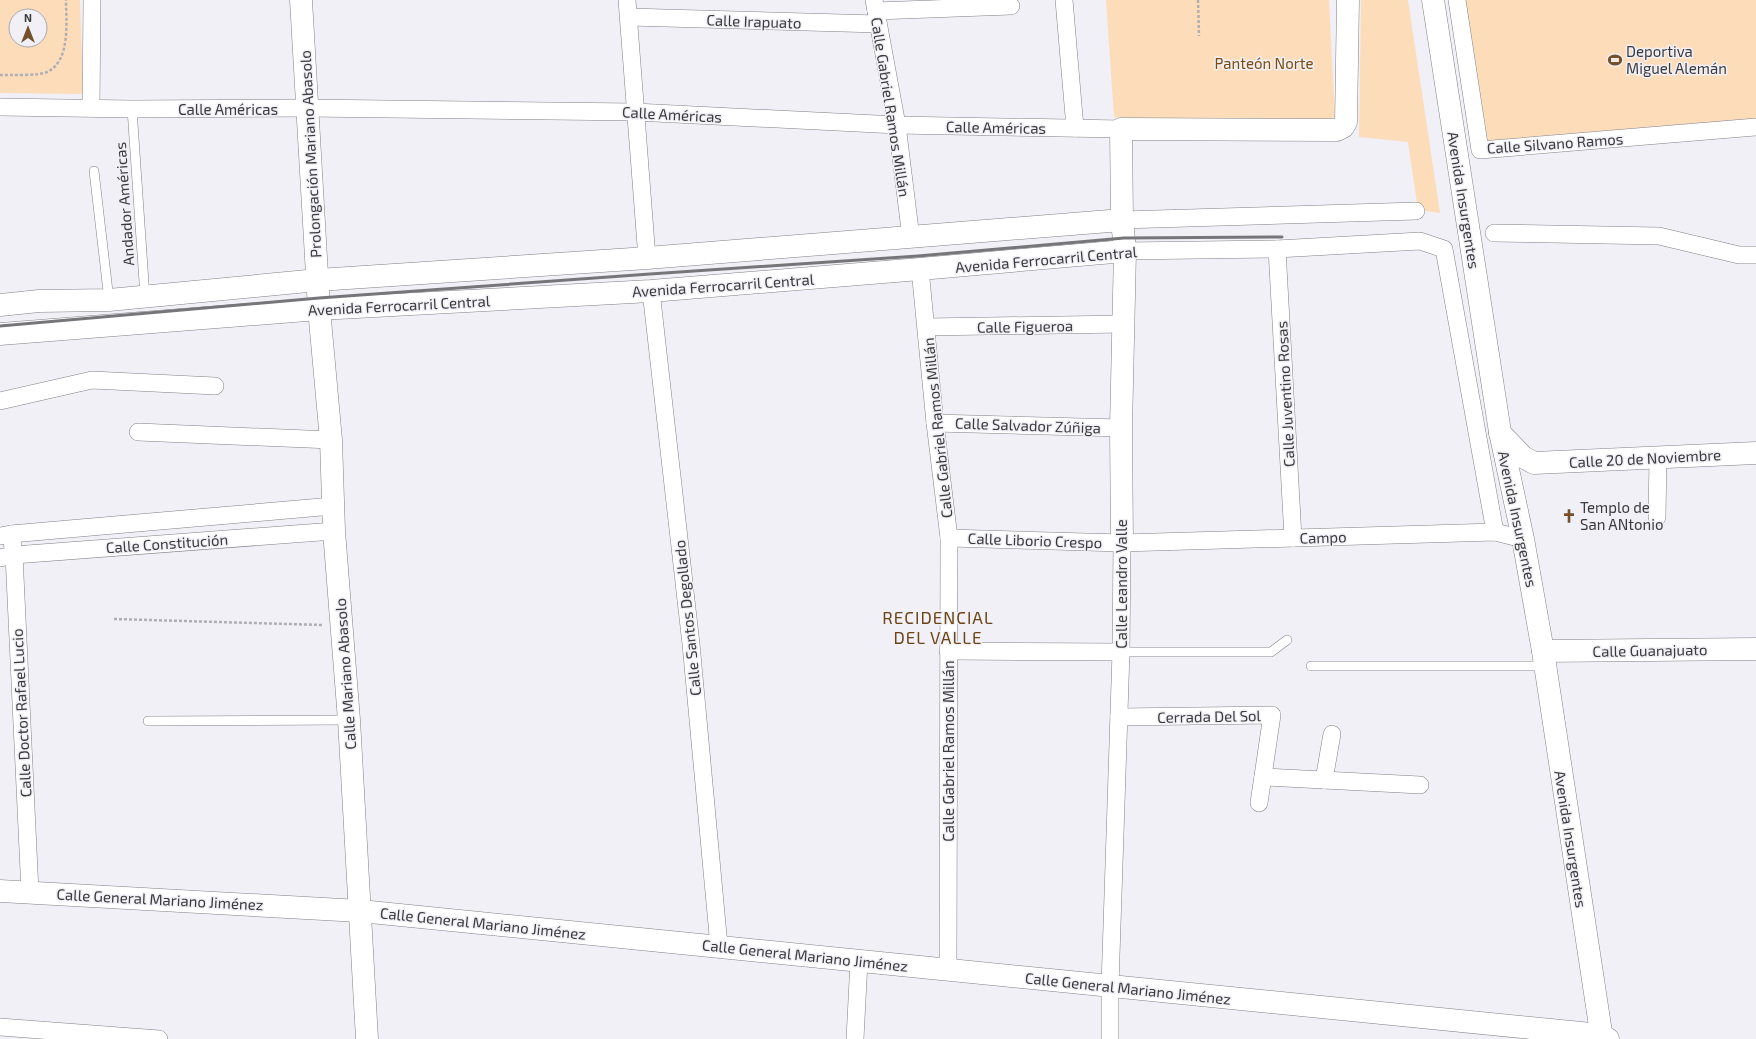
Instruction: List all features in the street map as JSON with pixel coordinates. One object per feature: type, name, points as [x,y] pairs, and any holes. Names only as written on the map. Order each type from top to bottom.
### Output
[{"type":"main road","name":"Prolongación Mariano Abasolo","points":[[301,0],[319,309]]},
{"type":"main road","name":"Calle Américas","points":[[1121,129],[1337,130],[1343,127],[1346,122],[1348,0]]},
{"type":"main road","name":"Avenida Insurgentes","points":[[1433,0],[1500,432],[1523,539],[1544,659],[1604,1038]]},
{"type":"main road","name":"Calle Leandro Valle","points":[[1121,129],[1122,220],[1125,251],[1121,428],[1122,543]]},
{"type":"main road","name":"Avenida Ferrocarril Central","points":[[0,305],[39,301],[109,300],[318,280],[647,258],[1122,220]]},
{"type":"main road","name":"Avenida Ferrocarril Central","points":[[0,334],[319,309],[651,290],[1125,251]]},
{"type":"main road","name":"Calle Mariano Abasolo","points":[[319,309],[331,440],[334,531],[349,720],[367,1039]]},
{"type":"main road","points":[[1500,432],[1523,457],[1534,463],[1524,473],[1521,485],[1530,529],[1523,539]]},
{"type":"main road","name":"Calle 20 de Noviembre","points":[[1534,463],[1756,453]]},
{"type":"main road","name":"Calle Guanajuato","points":[[1544,659],[1756,649]]},
{"type":"main road","name":"Calle General Mariano Jiménez","points":[[0,891],[360,911],[1110,986],[1604,1038]]},
{"type":"street","points":[[92,0],[92,108]]},
{"type":"street","points":[[627,0],[647,258]]},
{"type":"street","points":[[1064,0],[1075,128]]},
{"type":"street","name":"Calle Silvano Ramos","points":[[1457,0],[1480,150],[1756,127]]},
{"type":"street","name":"Calle Irapuato","points":[[629,17],[876,12],[1011,6]]},
{"type":"street","name":"Calle Gabriel Ramos Millán","points":[[876,12],[897,125],[911,238]]},
{"type":"street","name":"Calle Américas","points":[[0,107],[132,109],[307,108],[635,112],[897,125],[1121,129]]},
{"type":"street","name":"Avenida Ferrocarril Central","points":[[1122,220],[1416,211]]},
{"type":"street","points":[[1494,233],[1659,236],[1739,255],[1756,255]]},
{"type":"street","name":"Avenida Ferrocarril Central","points":[[1125,251],[1277,249],[1420,241],[1444,249],[1495,532]]},
{"type":"street","name":"Calle Juventino Rosas","points":[[1277,249],[1293,538]]},
{"type":"street","name":"Calle Gabriel Ramos Millán","points":[[920,269],[927,327],[935,423],[949,538],[948,970]]},
{"type":"street","name":"Calle Santos Degollado","points":[[651,290],[690,637],[718,946]]},
{"type":"street","name":"Calle Figueroa","points":[[927,327],[1123,324]]},
{"type":"street","points":[[0,400],[92,380],[215,386]]},
{"type":"street","name":"Calle Salvador Zúñiga","points":[[935,423],[1121,428]]},
{"type":"street","points":[[138,432],[331,440]]},
{"type":"street","points":[[1657,517],[1658,458]]},
{"type":"street","name":"Calle Constitución","points":[[5,536],[333,506]]},
{"type":"street","name":"Calle Constitución","points":[[7,556],[334,531]]},
{"type":"street","name":"Campo","points":[[1122,543],[1495,532],[1523,539]]},
{"type":"street","name":"Calle Doctor Rafael Lucio","points":[[5,536],[30,892]]},
{"type":"street","name":"Calle Liborio Crespo","points":[[949,538],[1122,543]]},
{"type":"street","name":"Calle Leandro Valle","points":[[1110,1039],[1110,986],[1121,652],[1122,543]]},
{"type":"street","points":[[948,651],[1121,652]]},
{"type":"street","name":"Cerrada Del Sol","points":[[1119,717],[1272,715],[1263,777]]},
{"type":"street","points":[[1324,780],[1332,734]]},
{"type":"street","points":[[1259,803],[1263,777],[1420,785]]},
{"type":"street","points":[[855,1039],[859,961]]},
{"type":"street","points":[[0,1027],[159,1039]]},
{"type":"lane","name":"Andador Américas","points":[[132,109],[145,297]]},
{"type":"lane","points":[[94,171],[109,300]]},
{"type":"lane","points":[[1121,652],[1272,652],[1287,640]]},
{"type":"lane","points":[[1311,666],[1544,659]]},
{"type":"lane","points":[[148,721],[349,720]]},
{"type":"path","points":[[0,75],[46,73],[52,68],[58,61],[67,36],[66,0]]},
{"type":"path","points":[[1198,0],[1198,36]]},
{"type":"path","points":[[114,619],[342,626]]},
{"type":"green space","points":[[0,0],[80,0],[83,94],[0,93]]},
{"type":"green space","name":"Panteón Norte","points":[[1106,0],[1329,0],[1335,117],[1291,128],[1114,117]]},
{"type":"green space","points":[[1361,0],[1408,0],[1440,213],[1418,210],[1408,142],[1359,137]]},
{"type":"green space","name":"Deportiva Miguel Alemán","points":[[1465,0],[1756,0],[1756,120],[1488,143]]},
{"type":"railway","points":[[0,326],[319,298],[918,256],[1124,238],[1282,237]]},
{"type":"place","name":"Deportiva Miguel Alemán","points":[[1615,60]]},
{"type":"place","name":"Templo de San ANtonio","points":[[1569,516]]},
{"type":"district","name":"RECIDENCIAL DEL VALLE","points":[[938,627]]}]
